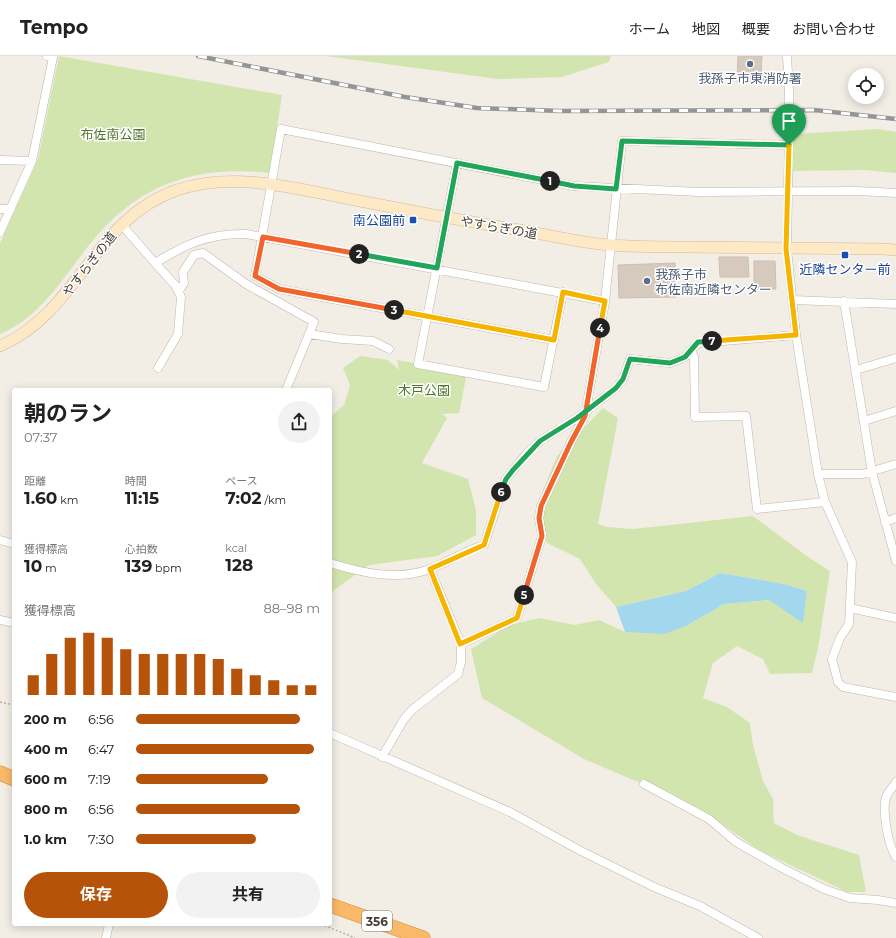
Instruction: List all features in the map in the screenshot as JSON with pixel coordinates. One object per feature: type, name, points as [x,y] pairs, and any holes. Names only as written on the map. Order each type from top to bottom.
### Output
[{"type":"highway","points":[[0,773],[12,778]]},
{"type":"highway","name":"356","points":[[332,906],[423,938]]},
{"type":"street","points":[[0,232],[32,161],[53,57],[47,56]]},
{"type":"street","points":[[786,56],[789,91],[786,249],[796,335],[818,474],[825,502],[852,562],[849,624],[833,652],[832,660],[838,682],[843,687],[896,697]]},
{"type":"street","points":[[554,340],[279,289],[255,276],[281,129],[574,186],[616,189],[788,192],[857,191],[896,193]]},
{"type":"street","points":[[460,644],[517,618],[542,536],[539,518],[541,506],[585,416],[605,301],[622,141],[789,145]]},
{"type":"street","points":[[0,160],[32,161]]},
{"type":"street","points":[[457,163],[418,364],[544,386],[563,292]]},
{"type":"street","name":"やすらぎの道","points":[[0,346],[13,341],[59,304],[102,245],[121,224],[155,200],[174,191],[200,183],[230,180],[272,185],[446,218],[612,245],[896,250]]},
{"type":"street","points":[[0,209],[11,209]]},
{"type":"street","points":[[121,224],[179,291],[181,297],[178,334],[158,368]]},
{"type":"street","points":[[155,263],[187,245],[214,236],[232,234],[263,237],[437,268],[605,301]]},
{"type":"street","points":[[179,291],[184,283],[183,272],[194,255],[203,253],[246,284],[314,322],[287,388]]},
{"type":"street","points":[[793,300],[896,304]]},
{"type":"street","points":[[844,301],[872,472],[896,561]]},
{"type":"street","points":[[309,334],[342,339],[373,340],[389,349]]},
{"type":"street","points":[[332,564],[359,572],[395,575],[430,569],[484,545],[506,479],[513,470],[540,441],[577,418],[616,388],[623,379],[630,359],[670,363],[685,357],[698,342],[796,335]]},
{"type":"street","points":[[691,350],[694,357],[694,417],[746,416],[757,509],[825,502]]},
{"type":"street","points":[[856,370],[896,358]]},
{"type":"street","points":[[864,421],[896,411]]},
{"type":"street","points":[[818,474],[852,476],[872,472],[896,464]]},
{"type":"street","points":[[885,522],[896,518]]},
{"type":"street","points":[[0,540],[12,543]]},
{"type":"street","points":[[382,757],[404,719],[412,710],[458,674],[461,662],[460,644],[430,569]]},
{"type":"street","points":[[850,608],[896,618]]},
{"type":"street","points":[[0,620],[12,623]]},
{"type":"street","points":[[332,735],[510,812],[581,851],[654,887],[700,906],[758,938]]},
{"type":"street","points":[[896,782],[886,796],[887,837],[890,848],[896,857]]},
{"type":"street","points":[[644,784],[709,819],[736,842],[796,875],[850,898],[896,903]]},
{"type":"street","points":[[106,938],[108,926]]},
{"type":"path","points":[[0,702],[12,705]]},
{"type":"path","points":[[326,926],[355,938]]},
{"type":"green space","name":"布佐南公園","points":[[59,56],[282,95],[270,173],[240,171],[212,173],[186,178],[162,186],[140,198],[119,214],[99,233],[45,301],[35,311],[13,328],[0,334],[0,243],[38,159]]},
{"type":"green space","points":[[326,56],[611,56],[609,62],[562,77],[498,79]]},
{"type":"green space","points":[[878,129],[896,132],[896,173],[865,170],[792,171],[794,134]]},
{"type":"green space","name":"木戸公園","points":[[360,356],[388,360],[399,370],[397,360],[467,373],[459,413],[442,414],[447,418],[422,463],[468,479],[476,510],[476,535],[437,556],[369,565],[332,592],[332,415],[344,405],[350,385],[343,368]]},
{"type":"green space","points":[[603,408],[618,418],[598,524],[607,527],[633,529],[753,516],[808,557],[830,571],[818,648],[812,673],[770,674],[763,659],[737,646],[713,663],[703,698],[727,707],[750,723],[753,745],[763,781],[773,799],[774,823],[797,835],[859,855],[866,892],[847,892],[759,850],[699,808],[584,759],[482,698],[471,649],[510,625],[539,618],[575,625],[599,620],[625,632],[686,626],[724,604],[770,600],[803,622],[807,591],[784,584],[720,573],[686,591],[616,607],[596,584],[580,559],[547,543],[537,505],[557,456]]},
{"type":"water","points":[[720,573],[784,584],[807,591],[803,623],[769,600],[724,604],[686,626],[664,634],[625,632],[616,607],[686,591]]},
{"type":"building","name":"我孫子市東消防署","points":[[738,56],[762,56],[761,73],[766,73],[765,83],[737,82]]},
{"type":"building","points":[[719,257],[748,257],[749,277],[720,277]]},
{"type":"building","points":[[754,261],[775,261],[776,289],[754,289]]},
{"type":"building","name":"我孫子市 布佐南近隣センター","points":[[675,263],[676,297],[619,298],[618,265]]},
{"type":"railway","points":[[198,56],[405,97],[477,108],[560,111],[814,110],[896,119]]},
{"type":"place","name":"我孫子市東消防署","points":[[750,64]]},
{"type":"place","name":"南公園前","points":[[413,220]]},
{"type":"place","name":"近隣センター前","points":[[845,255]]},
{"type":"place","name":"我孫子市 布佐南近隣センター","points":[[647,281]]},
{"type":"route","points":[[789,145],[622,141],[616,189],[574,186],[457,163],[437,268],[263,237],[255,276],[279,289],[554,340],[563,292],[605,301],[587,409],[541,506],[539,518],[542,536],[517,618],[460,644],[430,569],[484,545],[506,479],[527,453],[540,441],[577,418],[587,409],[616,388],[623,379],[630,359],[670,363],[685,357],[698,342],[796,335],[786,249],[789,145]]}]
